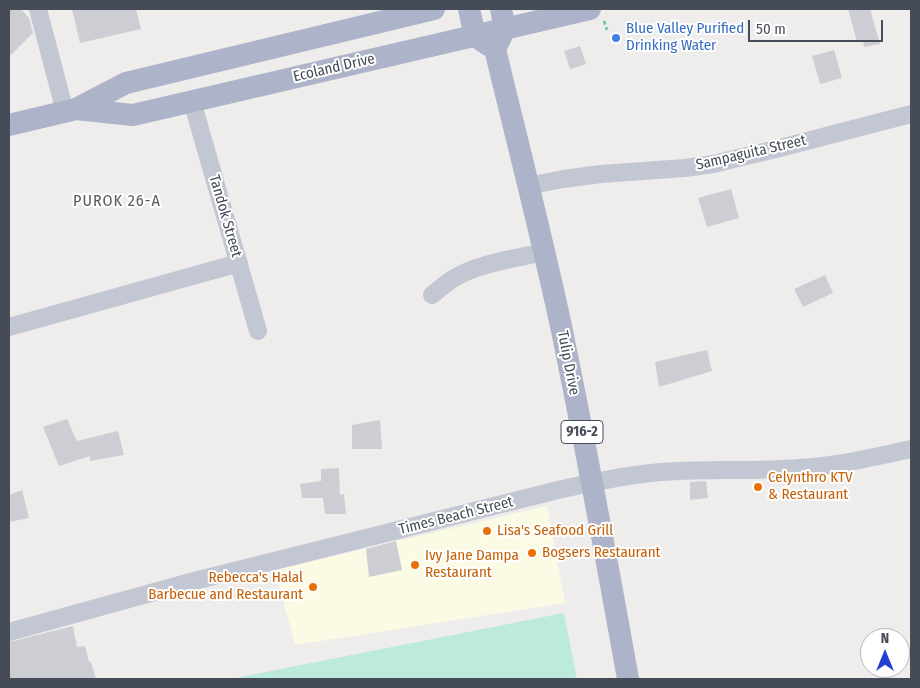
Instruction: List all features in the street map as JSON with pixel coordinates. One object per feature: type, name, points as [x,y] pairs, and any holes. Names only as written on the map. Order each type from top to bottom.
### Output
[{"type":"main road","name":"Ecoland Drive","points":[[10,124],[71,111],[126,83],[434,9]]},
{"type":"main road","points":[[469,9],[476,36],[495,49],[503,19]]},
{"type":"main road","name":"Ecoland Drive","points":[[71,111],[133,115],[476,36],[503,19],[590,9]]},
{"type":"main road","name":"Tulip Drive","points":[[495,49],[560,324],[592,483],[628,679]]},
{"type":"street","points":[[38,9],[71,111]]},
{"type":"street","name":"Tandok Street","points":[[192,101],[258,331]]},
{"type":"street","name":"Sampaguita Street","points":[[528,186],[601,174],[712,164],[911,114]]},
{"type":"street","points":[[432,294],[466,272],[544,252]]},
{"type":"street","points":[[9,327],[239,263]]},
{"type":"street","name":"Times Beach Street","points":[[9,632],[198,580],[548,492],[592,483],[634,475],[665,472],[800,468],[911,449]]},
{"type":"shaded area","points":[[547,506],[565,603],[295,645],[275,570]]},
{"type":"green space","points":[[564,613],[577,679],[230,679]]},
{"type":"building","points":[[9,9],[21,9],[29,18],[33,33],[9,57]]},
{"type":"building","points":[[72,9],[136,9],[141,29],[80,43]]},
{"type":"building","points":[[848,9],[870,9],[880,44],[864,47],[863,40],[857,42]]},
{"type":"building","points":[[580,46],[586,64],[570,69],[564,51]]},
{"type":"building","points":[[834,50],[842,78],[820,84],[812,56]]},
{"type":"building","points":[[731,189],[739,218],[707,227],[698,198]]},
{"type":"building","points":[[825,275],[833,293],[803,307],[794,289]]},
{"type":"building","points":[[707,350],[712,371],[659,387],[655,362]]},
{"type":"building","points":[[67,419],[77,441],[118,431],[124,455],[90,461],[90,456],[59,466],[43,427]]},
{"type":"building","points":[[380,420],[382,449],[352,449],[352,425]]},
{"type":"building","points":[[339,468],[340,495],[344,494],[346,514],[325,514],[323,498],[302,498],[300,484],[321,481],[321,469]]},
{"type":"building","points":[[706,481],[708,498],[690,500],[690,482]]},
{"type":"building","points":[[22,490],[29,518],[9,522],[9,495]]},
{"type":"building","points":[[396,541],[402,570],[369,577],[366,549]]},
{"type":"building","points":[[73,626],[77,647],[85,646],[96,679],[9,679],[9,642]]},
{"type":"place","name":"Blue Valley Purified Drinking Water","points":[[616,38]]},
{"type":"place","name":"Celynthro KTV & Restaurant","points":[[758,487]]},
{"type":"place","name":"Lisa's Seafood Grill","points":[[487,531]]},
{"type":"place","name":"Bogsers Restaurant","points":[[532,553]]},
{"type":"place","name":"Ivy Jane Dampa Restaurant","points":[[415,565]]},
{"type":"place","name":"Rebecca's Halal Barbecue and Restaurant","points":[[313,587]]},
{"type":"district","name":"PUROK 26-A","points":[[117,202]]}]
